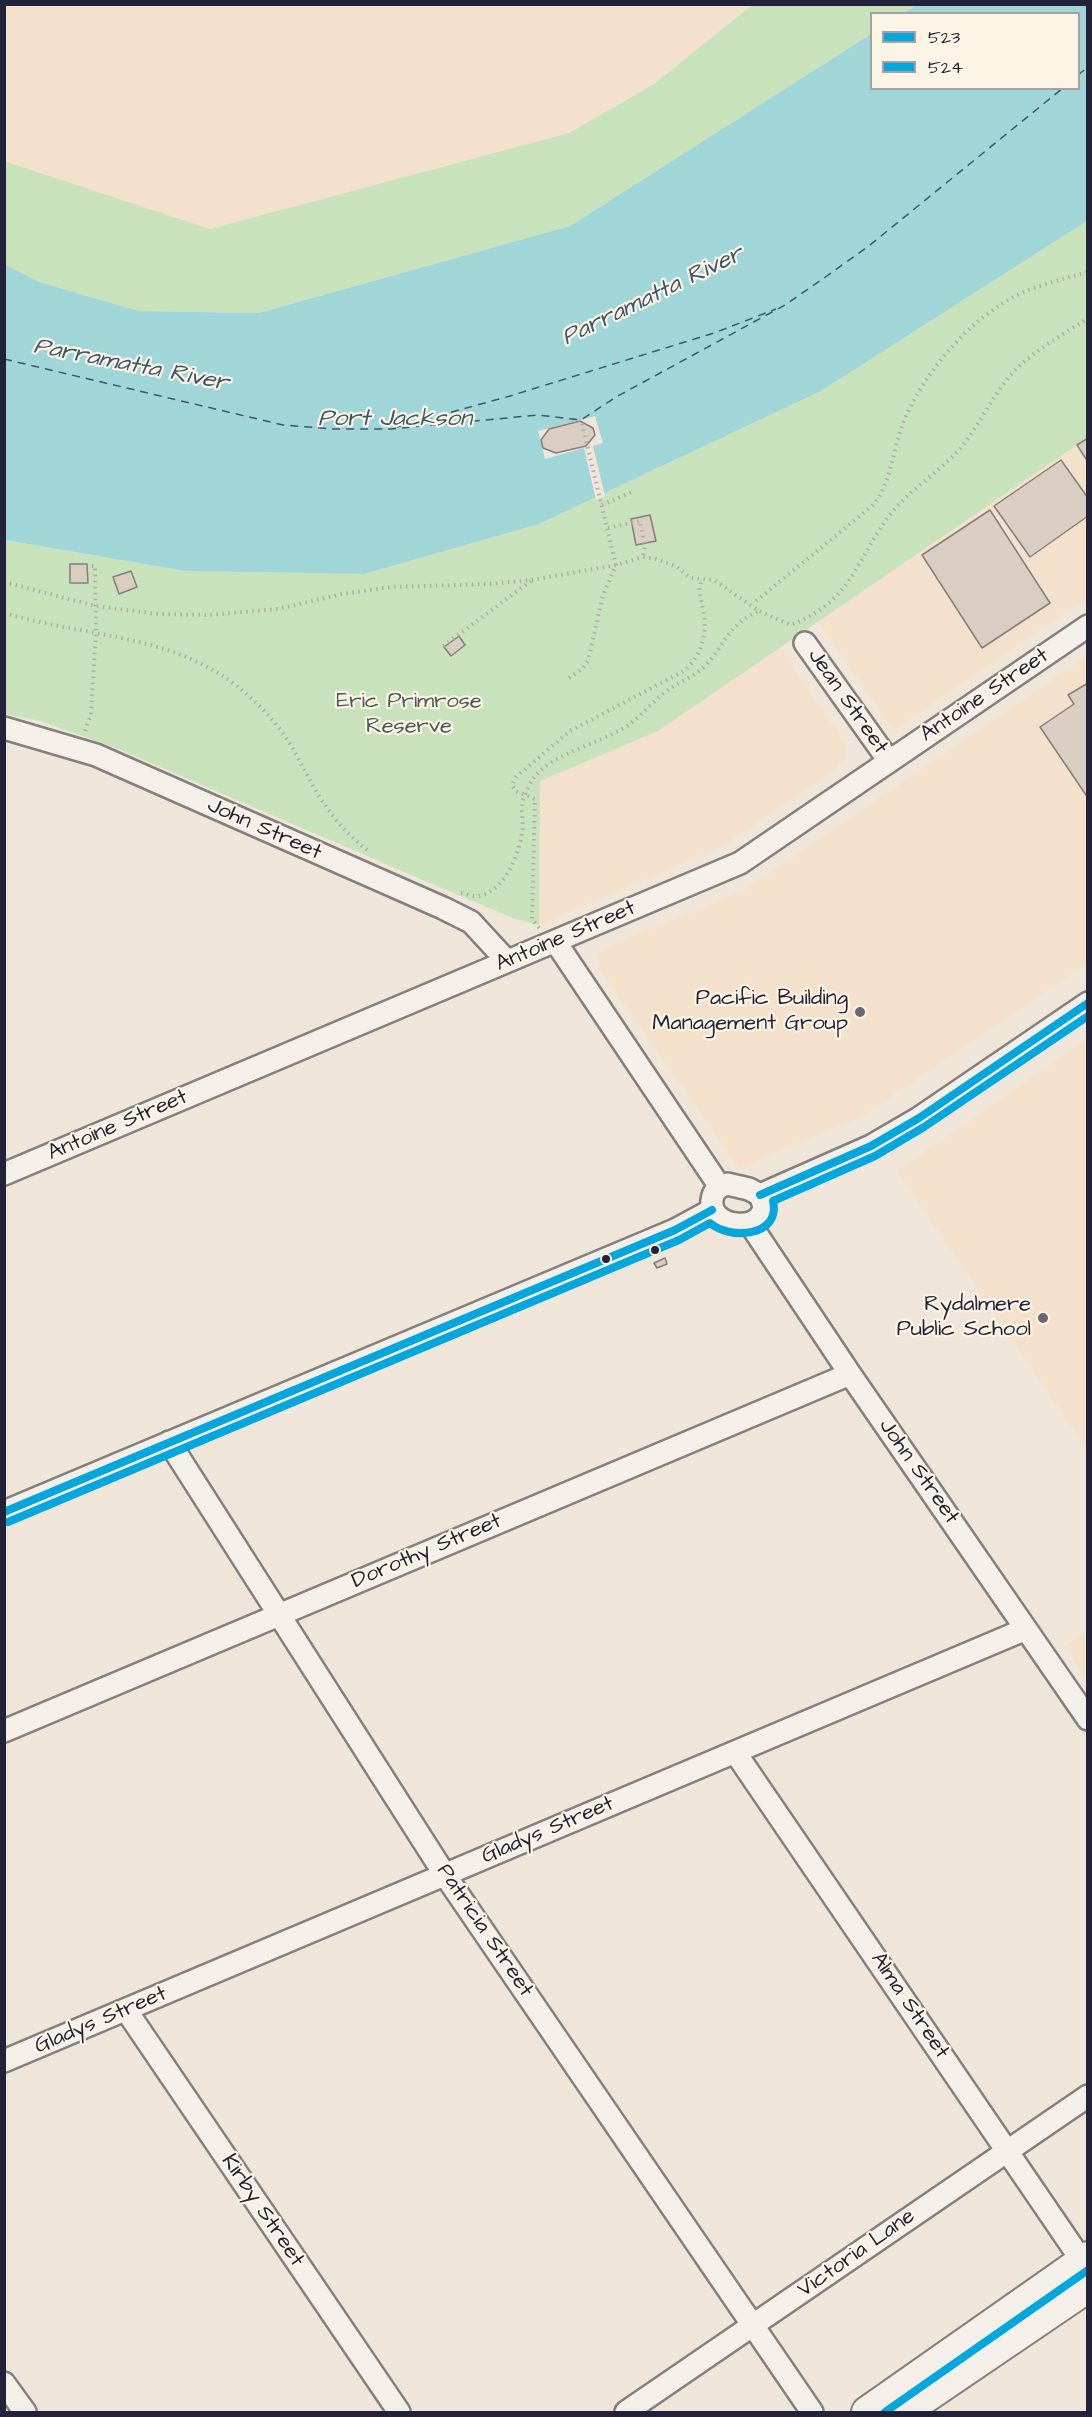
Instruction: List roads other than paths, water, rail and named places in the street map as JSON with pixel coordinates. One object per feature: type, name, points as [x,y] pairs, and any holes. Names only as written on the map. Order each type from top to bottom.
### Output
[{"type":"highway","points":[[867,2412],[1086,2268]]},
{"type":"highway","points":[[904,2412],[1086,2268]]},
{"type":"street","name":"Antoine Street","points":[[4,1174],[507,961],[550,934],[740,863],[1088,626]]},
{"type":"street","name":"Jean Street","points":[[805,643],[889,761]]},
{"type":"street","name":"John Street","points":[[4,728],[78,749],[453,913],[471,922],[507,961]]},
{"type":"street","points":[[550,934],[720,1187]]},
{"type":"street","points":[[760,1195],[871,1146],[919,1118],[1088,1004]]},
{"type":"street","points":[[734,1184],[760,1195],[763,1201],[763,1211],[758,1219],[750,1224],[725,1221],[716,1216],[712,1210],[712,1197],[720,1187],[734,1184]]},
{"type":"street","points":[[4,1512],[675,1230],[712,1210]]},
{"type":"street","name":"John Street","points":[[750,1224],[850,1374],[1088,1719]]},
{"type":"street","name":"Dorothy Street","points":[[4,1731],[850,1374]]},
{"type":"street","name":"Patricia Street","points":[[169,1442],[445,1875],[812,2412]]},
{"type":"street","name":"Gladys Street","points":[[4,2061],[1026,1629]]},
{"type":"street","name":"Alma Street","points":[[735,1752],[1008,2150],[1086,2268]]},
{"type":"street","name":"Kirby Street","points":[[126,2010],[399,2412]]},
{"type":"street","name":"Victoria Lane","points":[[626,2412],[1088,2096]]},
{"type":"street","points":[[4,2383],[25,2412]]},
{"type":"water","name":"Port Jackson","points":[[917,5],[1087,5],[1087,221],[821,391],[539,524],[364,574],[185,571],[5,540],[4,264],[39,282],[139,311],[259,313],[570,226],[870,35],[870,90],[1080,90],[1080,12],[905,12]]},
{"type":"place","name":"Pacific Building Management Group","points":[[860,1012]]},
{"type":"place","name":"Rydalmere Public School","points":[[1043,1318]]},
{"type":"water label","name":"Parramatta River","points":[[653,297]]},
{"type":"water label","name":"Parramatta River","points":[[131,366]]},
{"type":"park label","name":"Eric Primrose Reserve","points":[[409,714]]}]
